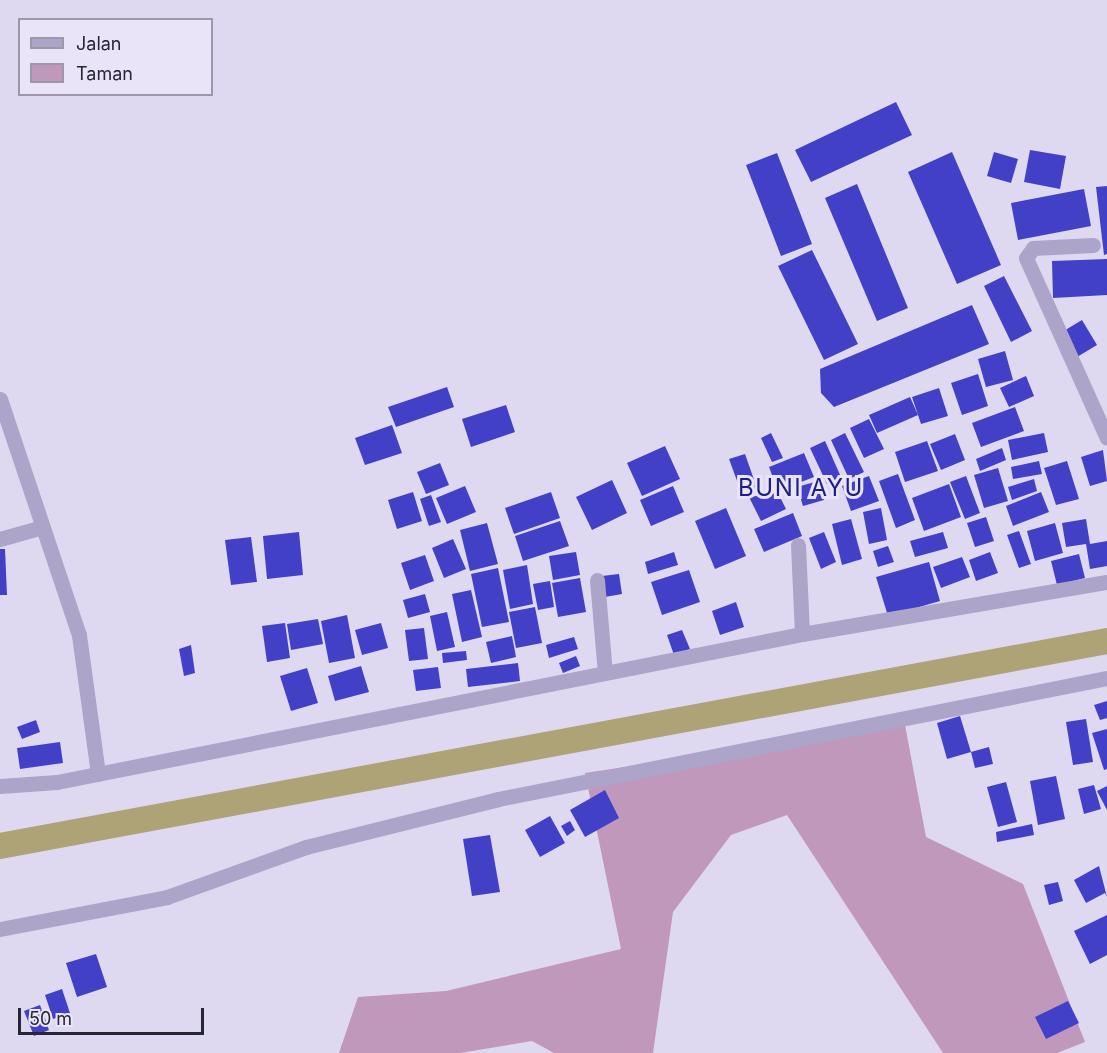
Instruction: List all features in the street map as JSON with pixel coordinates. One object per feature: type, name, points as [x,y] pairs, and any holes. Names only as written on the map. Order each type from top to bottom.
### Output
[{"type":"street","points":[[1093,245],[1033,248],[1026,258],[1107,438]]},
{"type":"street","points":[[0,399],[79,635],[98,774]]},
{"type":"street","points":[[0,539],[42,527]]},
{"type":"street","points":[[798,545],[802,634]]},
{"type":"street","points":[[597,580],[605,674]]},
{"type":"street","points":[[0,786],[98,774],[802,634],[1107,582]]},
{"type":"street","points":[[0,928],[48,915],[166,897],[306,847],[498,799],[1107,678]]},
{"type":"green space","points":[[905,725],[926,837],[1023,884],[1085,1042],[1057,1053],[943,1053],[787,815],[731,835],[673,912],[653,1053],[554,1053],[532,1041],[460,1053],[339,1053],[358,997],[446,991],[621,949],[585,773]]},
{"type":"building","points":[[896,102],[912,135],[811,182],[795,150]]},
{"type":"building","points":[[1030,150],[1066,156],[1060,189],[1024,182]]},
{"type":"building","points":[[952,152],[1001,265],[957,284],[908,172]]},
{"type":"building","points":[[994,152],[1018,159],[1011,183],[987,176]]},
{"type":"building","points":[[777,153],[812,244],[781,256],[746,165]]},
{"type":"building","points":[[857,184],[908,308],[877,321],[825,198]]},
{"type":"building","points":[[1107,186],[1107,254],[1104,255],[1096,187]]},
{"type":"building","points":[[1084,189],[1091,226],[1018,240],[1011,203]]},
{"type":"building","points":[[812,250],[858,344],[824,360],[778,266]]},
{"type":"building","points":[[1107,259],[1107,295],[1053,298],[1052,261]]},
{"type":"building","points":[[1004,276],[1032,331],[1011,342],[984,286]]},
{"type":"building","points":[[972,305],[989,344],[834,407],[821,393],[820,369]]},
{"type":"building","points":[[1082,320],[1097,345],[1077,357],[1062,332]]},
{"type":"building","points":[[1005,351],[1013,380],[986,387],[978,359]]},
{"type":"building","points":[[978,374],[988,406],[962,415],[951,383]]},
{"type":"building","points":[[1026,376],[1034,396],[1009,407],[1000,388]]},
{"type":"building","points":[[447,387],[454,407],[396,427],[388,407]]},
{"type":"building","points":[[939,388],[948,416],[921,424],[912,397]]},
{"type":"building","points":[[910,397],[918,415],[877,433],[869,415]]},
{"type":"building","points":[[506,405],[515,432],[471,447],[462,419]]},
{"type":"building","points":[[1015,407],[1024,431],[981,447],[972,423]]},
{"type":"building","points":[[869,419],[884,449],[864,458],[850,428]]},
{"type":"building","points":[[392,425],[402,453],[365,465],[355,438]]},
{"type":"building","points":[[771,433],[783,458],[772,462],[761,438]]},
{"type":"building","points":[[845,433],[864,472],[849,479],[831,440]]},
{"type":"building","points":[[1044,433],[1048,452],[1012,460],[1008,440]]},
{"type":"building","points":[[955,434],[965,460],[941,470],[930,444]]},
{"type":"building","points":[[825,441],[841,477],[827,484],[810,448]]},
{"type":"building","points":[[927,441],[938,471],[905,482],[895,452]]},
{"type":"building","points":[[665,446],[680,479],[642,496],[627,463]]},
{"type":"building","points":[[1002,448],[1006,460],[980,471],[976,459]]},
{"type":"building","points":[[1103,450],[1107,481],[1090,486],[1081,457]]},
{"type":"building","points":[[804,453],[814,477],[778,491],[769,467]]},
{"type":"building","points":[[745,454],[758,491],[743,497],[729,459]]},
{"type":"building","points":[[1039,461],[1042,474],[1013,479],[1011,467]]},
{"type":"building","points":[[1067,461],[1079,499],[1056,505],[1044,468]]},
{"type":"building","points":[[440,463],[449,485],[426,494],[417,472]]},
{"type":"building","points":[[998,468],[1008,501],[984,508],[974,475]]},
{"type":"building","points":[[898,474],[915,520],[896,528],[879,481]]},
{"type":"building","points":[[869,476],[879,501],[851,511],[842,486]]},
{"type":"building","points":[[966,476],[980,513],[965,519],[950,482]]},
{"type":"building","points":[[1034,479],[1037,491],[1012,500],[1008,487]]},
{"type":"building","points":[[612,480],[627,513],[592,530],[576,497]]},
{"type":"building","points":[[818,481],[824,500],[803,506],[797,487]]},
{"type":"building","points":[[949,484],[961,517],[924,531],[912,498]]},
{"type":"building","points":[[465,486],[476,512],[447,524],[436,498]]},
{"type":"building","points":[[673,486],[684,512],[651,526],[640,500]]},
{"type":"building","points":[[413,492],[422,521],[397,529],[388,500]]},
{"type":"building","points":[[551,492],[560,518],[514,534],[505,508]]},
{"type":"building","points":[[1041,492],[1049,512],[1013,526],[1006,506]]},
{"type":"building","points":[[778,493],[786,509],[761,521],[749,497]]},
{"type":"building","points":[[431,495],[441,522],[429,526],[420,499]]},
{"type":"building","points":[[726,508],[746,556],[715,569],[695,521]]},
{"type":"building","points":[[881,508],[887,540],[869,544],[863,512]]},
{"type":"building","points":[[793,513],[802,536],[764,552],[754,529]]},
{"type":"building","points":[[986,517],[994,541],[975,547],[967,523]]},
{"type":"building","points":[[851,519],[862,559],[842,565],[832,524]]},
{"type":"building","points":[[1086,519],[1090,544],[1107,541],[1107,566],[1090,569],[1086,544],[1066,547],[1062,523]]},
{"type":"building","points":[[560,521],[569,546],[523,561],[515,536]]},
{"type":"building","points":[[487,523],[498,564],[470,571],[460,530]]},
{"type":"building","points":[[1055,523],[1063,553],[1035,561],[1027,531]]},
{"type":"building","points":[[1019,531],[1031,564],[1019,568],[1007,535]]},
{"type":"building","points":[[299,532],[303,575],[267,579],[263,536]]},
{"type":"building","points":[[824,532],[836,562],[821,569],[809,538]]},
{"type":"building","points":[[943,532],[948,548],[915,557],[910,541]]},
{"type":"building","points":[[251,537],[257,582],[231,585],[225,540]]},
{"type":"building","points":[[453,539],[466,569],[444,578],[432,548]]},
{"type":"building","points":[[888,546],[894,562],[878,567],[873,551]]},
{"type":"building","points":[[0,549],[5,549],[7,595],[0,595]]},
{"type":"building","points":[[576,552],[580,575],[553,580],[549,556]]},
{"type":"building","points":[[674,552],[678,565],[648,574],[645,562]]},
{"type":"building","points":[[990,552],[998,573],[976,581],[969,560]]},
{"type":"building","points":[[1079,554],[1085,578],[1057,585],[1051,561]]},
{"type":"building","points":[[425,555],[434,581],[410,590],[401,563]]},
{"type":"building","points":[[962,557],[970,577],[941,588],[933,567]]},
{"type":"building","points":[[929,562],[940,601],[888,616],[876,577]]},
{"type":"building","points":[[527,565],[533,604],[510,609],[503,570]]},
{"type":"building","points":[[498,568],[509,622],[482,627],[471,574]]},
{"type":"building","points":[[689,570],[700,602],[662,615],[651,582]]},
{"type":"building","points":[[619,574],[622,594],[605,597],[602,576]]},
{"type":"building","points":[[580,578],[586,612],[558,617],[552,583]]},
{"type":"building","points":[[550,581],[554,607],[538,610],[533,584]]},
{"type":"building","points":[[471,590],[482,637],[462,642],[452,594]]},
{"type":"building","points":[[425,594],[430,612],[408,618],[403,600]]},
{"type":"building","points":[[736,602],[744,627],[720,635],[712,611]]},
{"type":"building","points":[[535,607],[542,643],[516,648],[509,612]]},
{"type":"building","points":[[447,612],[455,647],[437,651],[430,616]]},
{"type":"building","points":[[347,615],[355,658],[329,663],[321,621]]},
{"type":"building","points":[[318,619],[323,644],[291,650],[287,624]]},
{"type":"building","points":[[285,623],[290,658],[267,662],[262,626]]},
{"type":"building","points":[[381,623],[388,648],[362,655],[355,630]]},
{"type":"building","points":[[424,628],[428,659],[409,661],[405,630]]},
{"type":"building","points":[[682,630],[690,649],[674,655],[667,635]]},
{"type":"building","points":[[512,636],[516,657],[491,663],[486,642]]},
{"type":"building","points":[[574,637],[578,649],[549,658],[546,645]]},
{"type":"building","points":[[191,645],[195,673],[184,676],[179,649]]},
{"type":"building","points":[[466,651],[467,660],[443,663],[442,653]]},
{"type":"building","points":[[576,656],[580,666],[563,673],[559,663]]},
{"type":"building","points":[[518,663],[520,681],[468,687],[466,669]]},
{"type":"building","points":[[361,666],[369,692],[335,701],[328,676]]},
{"type":"building","points":[[438,667],[441,688],[416,691],[413,670]]},
{"type":"building","points":[[307,668],[318,703],[291,711],[280,676]]},
{"type":"building","points":[[1107,701],[1107,718],[1100,720],[1094,705]]},
{"type":"building","points":[[960,716],[971,752],[947,759],[937,723]]},
{"type":"building","points":[[1086,719],[1093,762],[1073,765],[1066,722]]},
{"type":"building","points":[[36,720],[40,732],[22,739],[17,727]]},
{"type":"building","points":[[1107,729],[1107,769],[1104,770],[1092,733]]},
{"type":"building","points":[[60,742],[63,763],[20,769],[17,748]]},
{"type":"building","points":[[989,747],[993,764],[975,768],[971,752]]},
{"type":"building","points":[[1056,776],[1065,819],[1038,825],[1030,781]]},
{"type":"building","points":[[1006,782],[1017,822],[998,827],[987,787]]},
{"type":"building","points":[[1094,785],[1101,809],[1084,814],[1078,789]]},
{"type":"building","points":[[1107,786],[1107,810],[1097,791]]},
{"type":"building","points":[[605,790],[619,818],[585,837],[570,810]]},
{"type":"building","points":[[550,816],[565,843],[540,857],[525,830]]},
{"type":"building","points":[[570,821],[575,830],[567,836],[561,826]]},
{"type":"building","points":[[1032,824],[1034,835],[997,842],[996,832]]},
{"type":"building","points":[[490,835],[500,892],[472,896],[463,839]]},
{"type":"building","points":[[1099,866],[1107,897],[1105,893],[1086,903],[1074,880]]},
{"type":"building","points":[[1058,882],[1063,901],[1049,905],[1044,885]]},
{"type":"building","points":[[1107,915],[1107,955],[1090,964],[1074,931]]},
{"type":"building","points":[[96,954],[107,987],[77,997],[66,963]]},
{"type":"building","points":[[62,989],[70,1013],[53,1019],[45,995]]},
{"type":"building","points":[[1068,1001],[1079,1023],[1046,1039],[1035,1017]]},
{"type":"building","points":[[40,1005],[49,1030],[34,1036],[24,1011]]},
{"type":"waterway","points":[[0,846],[1107,641]]},
{"type":"district","name":"BUNI AYU","points":[[801,488]]}]
